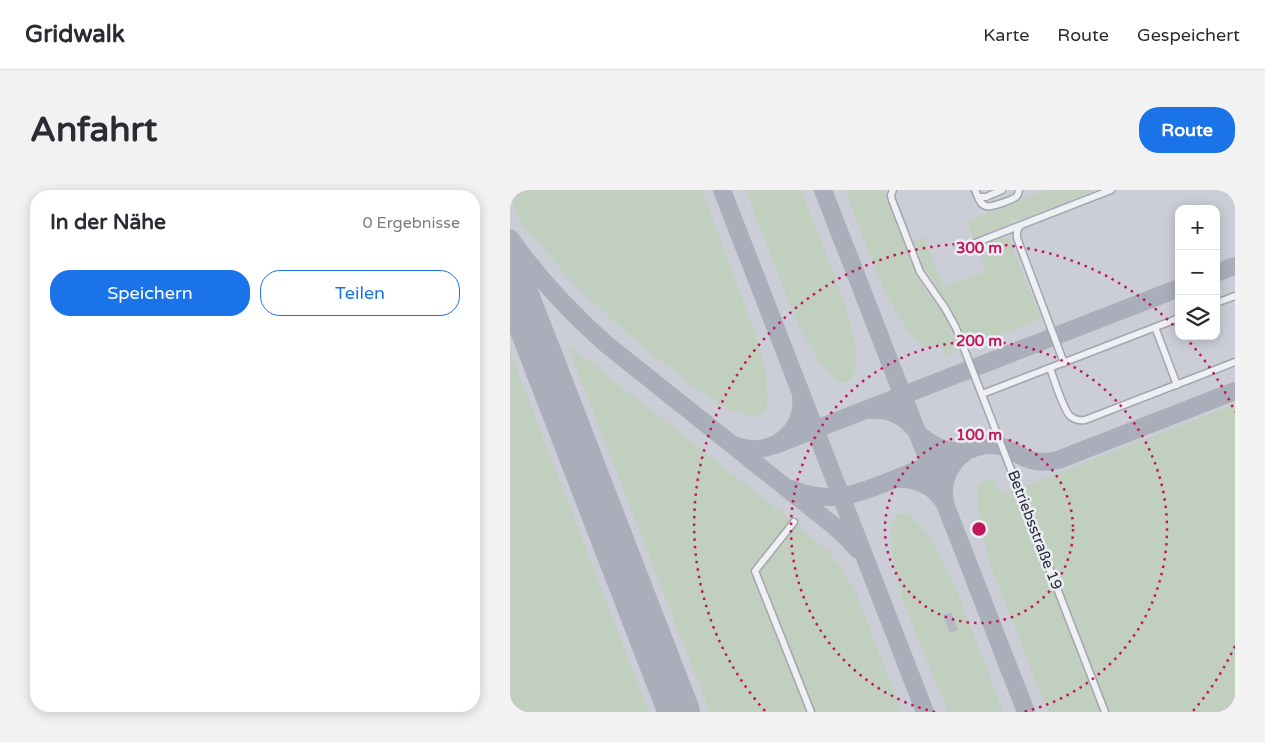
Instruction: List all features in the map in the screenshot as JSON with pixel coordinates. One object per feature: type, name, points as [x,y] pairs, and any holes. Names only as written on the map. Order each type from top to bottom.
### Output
[{"type":"lane","name":"Betriebsstraße 19","points":[[893,190],[892,200],[920,272],[951,318],[964,348],[1106,712]]},
{"type":"lane","points":[[977,193],[986,197],[1002,190]]},
{"type":"lane","points":[[977,193],[980,202],[992,207],[1014,198],[1018,195],[1019,190]]},
{"type":"lane","points":[[975,243],[1111,190]]},
{"type":"lane","points":[[1020,226],[1017,231],[1017,238],[1064,363]]},
{"type":"lane","points":[[1220,302],[1235,296]]},
{"type":"lane","points":[[982,394],[1175,320]]},
{"type":"lane","points":[[1155,327],[1177,385]]},
{"type":"lane","points":[[1050,368],[1067,411],[1072,418],[1081,421],[1235,362]]},
{"type":"lane","points":[[794,522],[754,571],[811,712]]},
{"type":"shaded area","points":[[510,190],[1235,190],[1235,712],[510,712]]},
{"type":"green space","points":[[510,190],[702,190],[757,338],[766,375],[768,399],[766,410],[759,417],[751,417],[725,407],[692,386],[630,336],[574,284],[520,222]]},
{"type":"green space","points":[[747,190],[801,190],[843,298],[855,341],[855,374],[846,382],[837,381],[814,354],[795,317]]},
{"type":"green space","points":[[845,190],[883,190],[913,269],[925,290],[941,310],[959,350],[946,356],[941,343],[930,348],[922,346],[903,324],[879,279]]},
{"type":"green space","points":[[1046,190],[1096,190],[1019,220],[1017,217],[1012,219],[1013,223],[973,238],[967,221]]},
{"type":"green space","points":[[924,237],[944,287],[986,271],[977,247],[997,238],[1009,239],[1041,319],[969,346],[956,316],[922,264],[914,241]]},
{"type":"green space","points":[[567,344],[794,522],[828,551],[844,571],[856,593],[902,712],[710,712]]},
{"type":"green space","points":[[510,352],[649,712],[510,712]]},
{"type":"green space","points":[[1235,404],[1235,712],[1048,712],[990,564],[980,522],[977,498],[978,487],[984,480],[994,478],[1001,495]]},
{"type":"green space","points":[[905,513],[911,515],[931,539],[952,578],[1003,712],[948,712],[903,601],[892,556],[891,525],[893,519],[898,514]]},
{"type":"building","points":[[951,612],[958,630],[950,633],[943,615]]},
{"type":"taxiway","points":[[722,190],[925,712]]},
{"type":"taxiway","points":[[823,190],[1026,712]]},
{"type":"taxiway","points":[[510,238],[555,294],[606,344],[834,526],[858,550]]},
{"type":"taxiway","points":[[1220,272],[1235,266]]},
{"type":"taxiway","points":[[775,445],[1175,290]]},
{"type":"taxiway","points":[[792,489],[820,497],[845,496],[869,489],[984,445],[1001,446],[1034,461],[1058,460],[1235,391]]},
{"type":"taxiway","points":[[734,445],[747,449],[760,449],[782,440],[791,432],[797,421],[801,409],[801,396]]},
{"type":"taxiway","points":[[870,410],[891,412],[907,421],[922,437],[932,444],[943,449],[962,451]]},
{"type":"taxiway","points":[[898,479],[913,480],[926,485],[938,494],[946,506],[944,499],[946,477],[953,464],[964,453]]},
{"type":"runway","points":[[510,275],[679,712]]}]
